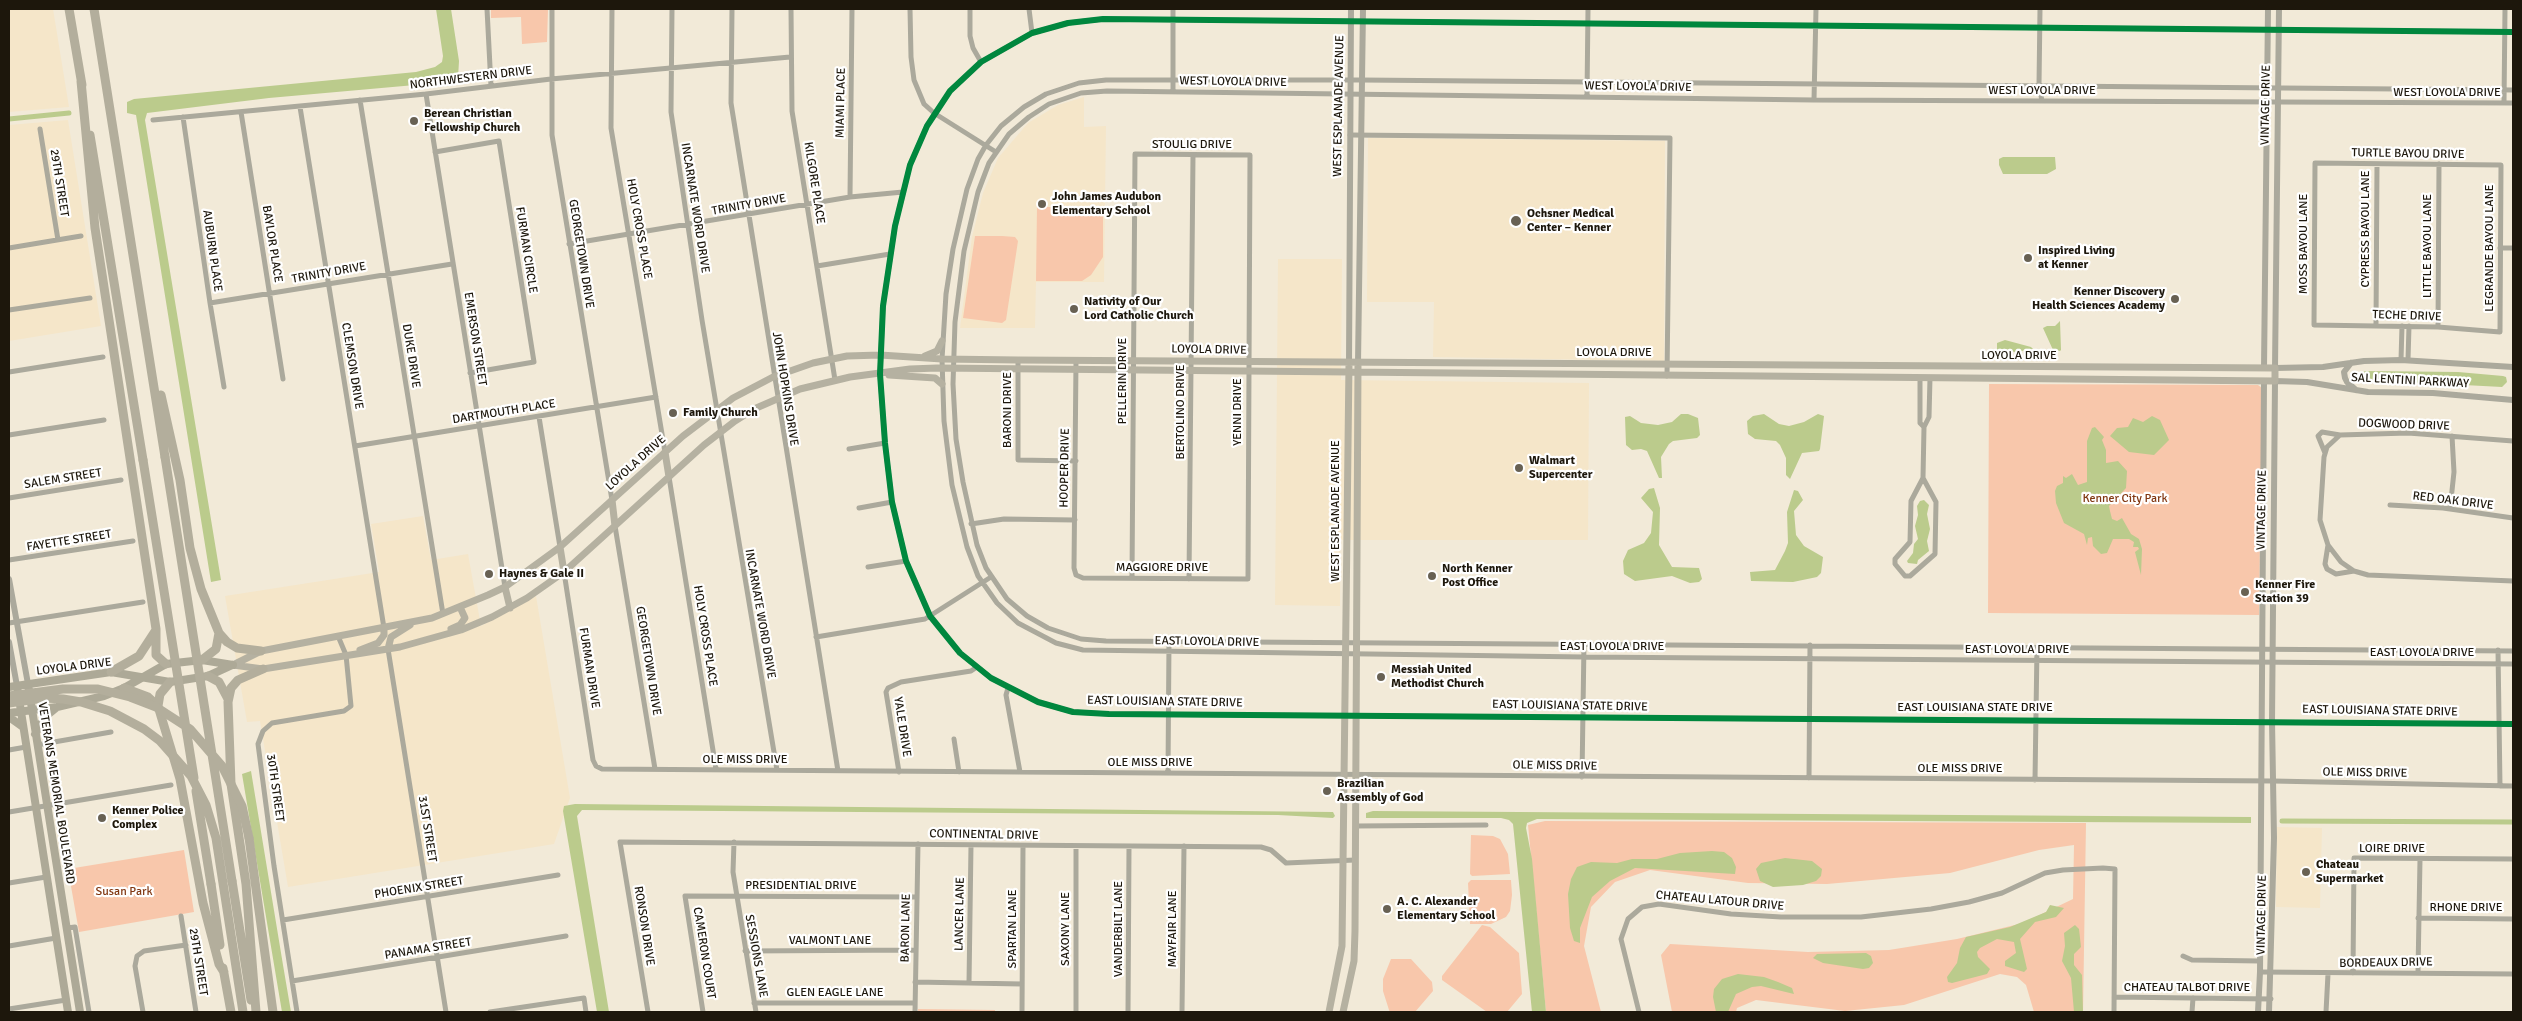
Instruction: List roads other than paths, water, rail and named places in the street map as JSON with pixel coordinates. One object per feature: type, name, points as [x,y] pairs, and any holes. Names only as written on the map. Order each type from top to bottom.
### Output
[{"type":"highway","points":[[69,9],[119,306],[230,1012]]},
{"type":"highway","points":[[94,9],[232,881],[255,1012]]},
{"type":"highway","points":[[81,81],[95,228],[156,629],[156,655],[166,664]]},
{"type":"highway","points":[[148,341],[175,455],[190,548],[201,589],[219,632],[232,646],[261,651]]},
{"type":"highway","points":[[111,672],[138,656],[156,629]]},
{"type":"highway","points":[[202,660],[216,649],[219,632]]},
{"type":"highway","points":[[228,702],[231,688],[238,680],[263,669]]},
{"type":"highway","points":[[208,676],[219,682],[226,692],[228,702],[231,784],[246,884],[255,1012]]},
{"type":"highway","points":[[170,682],[160,694],[158,706],[180,778],[203,903],[219,964],[224,972]]},
{"type":"highway","points":[[9,696],[80,688],[98,689],[130,697],[156,708],[190,729],[215,756],[235,791],[245,819],[272,1012]]},
{"type":"highway","points":[[124,688],[148,697],[158,706]]},
{"type":"highway","points":[[9,703],[44,698],[63,699],[88,703],[110,711],[144,729],[160,741],[191,776],[206,805],[216,838],[243,1012]]},
{"type":"main road","points":[[919,358],[934,354],[942,341]]},
{"type":"main road","name":"LOYOLA DRIVE","points":[[13,686],[111,672],[170,682],[208,676],[261,651],[412,623],[443,614],[505,587],[560,547],[665,452],[717,408],[773,377],[831,359],[880,354],[942,359],[1076,361],[2275,368]]},
{"type":"main road","points":[[1327,363],[1327,373]]},
{"type":"main road","name":"WEST ESPLANADE AVENUE","points":[[1329,1012],[1340,962],[1342,926],[1349,363]]},
{"type":"main road","name":"WEST ESPLANADE AVENUE","points":[[1343,1012],[1354,961],[1355,936],[1358,363]]},
{"type":"main road","points":[[1577,364],[1577,376]]},
{"type":"main road","points":[[1747,365],[1747,377]]},
{"type":"main road","points":[[1838,366],[1838,378]]},
{"type":"main road","points":[[1872,366],[1872,378]]},
{"type":"main road","points":[[1967,367],[1967,379]]},
{"type":"main road","points":[[2044,367],[2044,379]]},
{"type":"main road","points":[[2140,380],[2141,368]]},
{"type":"main road","name":"VINTAGE DRIVE","points":[[2264,368],[2264,381]]},
{"type":"main road","name":"VINTAGE DRIVE","points":[[2275,368],[2275,381]]},
{"type":"main road","name":"LOYOLA DRIVE","points":[[9,713],[57,707],[124,688],[166,664],[202,660],[263,669],[388,649],[438,637],[472,626],[510,608],[564,572],[721,431],[754,409],[777,398],[835,380],[910,369],[2275,381]]},
{"type":"main road","points":[[880,374],[935,378],[942,384]]},
{"type":"main road","points":[[1348,446],[1358,446]]},
{"type":"main road","points":[[665,452],[669,477]]},
{"type":"main road","points":[[1347,497],[1358,498]]},
{"type":"main road","points":[[612,500],[615,526]]},
{"type":"main road","points":[[560,547],[564,572]]},
{"type":"main road","points":[[1347,549],[1358,549]]},
{"type":"main road","points":[[505,587],[510,608]]},
{"type":"main road","points":[[1347,604],[1358,604]]},
{"type":"main road","points":[[438,637],[464,621],[464,614],[460,607]]},
{"type":"main road","points":[[388,649],[391,637],[412,623]]},
{"type":"main road","points":[[354,654],[378,643],[384,634],[384,628]]},
{"type":"main road","name":"VETERANS MEMORIAL BOULEVARD","points":[[28,684],[80,1012]]},
{"type":"main road","name":"VETERANS MEMORIAL BOULEVARD","points":[[13,686],[23,727],[68,1012]]},
{"type":"main road","points":[[35,734],[45,717],[57,707]]},
{"type":"main road","points":[[9,717],[23,727]]},
{"type":"main road","points":[[38,826],[46,857],[52,863],[56,862]]},
{"type":"main road","points":[[1342,890],[1355,884]]},
{"type":"main road","points":[[50,904],[59,927],[67,928]]},
{"type":"main road","points":[[1342,926],[1355,936]]},
{"type":"main road","points":[[59,955],[68,960],[77,996]]},
{"type":"street","points":[[487,9],[491,86]]},
{"type":"street","name":"GEORGETOWN DRIVE","points":[[552,9],[552,134],[612,500]]},
{"type":"street","name":"HOLY CROSS PLACE","points":[[612,9],[611,128],[665,452]]},
{"type":"street","name":"INCARNATE WORD DRIVE","points":[[672,9],[671,112],[717,408],[777,770]]},
{"type":"street","name":"JOHN HOPKINS DRIVE","points":[[732,9],[730,103],[838,771]]},
{"type":"street","name":"KILGORE PLACE","points":[[791,9],[792,111],[835,380]]},
{"type":"street","name":"MIAMI PLACE","points":[[850,197],[852,9]]},
{"type":"street","points":[[910,9],[910,57],[914,80],[924,104],[934,113],[996,152]]},
{"type":"street","points":[[970,9],[970,36],[973,48],[981,62]]},
{"type":"street","points":[[1029,9],[1032,33]]},
{"type":"street","points":[[1173,9],[1173,92]]},
{"type":"street","name":"WEST ESPLANADE AVENUE","points":[[1349,363],[1349,94],[1351,9]]},
{"type":"street","name":"WEST ESPLANADE AVENUE","points":[[1358,363],[1363,9]]},
{"type":"street","points":[[1587,96],[1588,9]]},
{"type":"street","points":[[1814,100],[1816,84],[1816,9]]},
{"type":"street","points":[[2040,9],[2039,85],[2042,101]]},
{"type":"street","name":"VINTAGE DRIVE","points":[[2264,368],[2268,9]]},
{"type":"street","name":"VINTAGE DRIVE","points":[[2275,368],[2279,9]]},
{"type":"street","points":[[2504,103],[2505,9]]},
{"type":"street","name":"EAST LOUISIANA STATE DRIVE","points":[[2513,32],[2279,28],[2040,28],[1092,19],[1068,23],[1032,33],[981,62],[964,75],[934,113],[918,144],[903,192],[890,254],[883,306],[880,354],[885,444],[892,502],[906,561],[930,616],[944,635],[977,668],[1008,688],[1038,702],[1073,712],[1109,714],[1346,714],[1583,718],[2513,724]]},
{"type":"street","name":"NORTHWESTERN DRIVE","points":[[153,120],[300,107],[551,79],[790,57]]},
{"type":"street","name":"WEST LOYOLA DRIVE","points":[[942,341],[949,272],[959,221],[972,175],[986,145],[1001,126],[1024,107],[1046,94],[1064,87],[1106,80],[1361,80],[2513,90]]},
{"type":"street","name":"WEST LOYOLA DRIVE","points":[[954,359],[955,322],[964,251],[978,192],[996,152],[1010,134],[1029,117],[1049,104],[1069,96],[1108,91],[1814,100],[2513,103]]},
{"type":"street","name":"EMERSON STREET","points":[[426,94],[505,587]]},
{"type":"street","name":"DUKE DRIVE","points":[[360,100],[443,614]]},
{"type":"street","name":"CLEMSON DRIVE","points":[[300,107],[384,628]]},
{"type":"street","name":"BAYLOR PLACE","points":[[241,112],[283,379]]},
{"type":"street","name":"AUBURN PLACE","points":[[183,118],[224,387]]},
{"type":"street","points":[[2266,133],[2269,129],[2274,129],[2277,148]]},
{"type":"street","name":"29TH STREET","points":[[40,130],[58,240]]},
{"type":"street","points":[[1350,135],[1670,138],[1667,376]]},
{"type":"street","name":"FURMAN CIRCLE","points":[[435,152],[498,141],[532,346],[534,362],[470,373]]},
{"type":"street","name":"STOULIG DRIVE","points":[[1135,154],[1250,155]]},
{"type":"street","name":"PELLERIN DRIVE","points":[[1132,578],[1135,154]]},
{"type":"street","name":"BERTOLINO DRIVE","points":[[1189,578],[1193,155]]},
{"type":"street","name":"YENNI DRIVE","points":[[1248,579],[1250,155]]},
{"type":"street","name":"TURTLE BAYOU DRIVE","points":[[2315,163],[2500,165]]},
{"type":"street","name":"MOSS BAYOU LANE","points":[[2314,324],[2315,163]]},
{"type":"street","name":"CYPRESS BAYOU LANE","points":[[2376,325],[2377,164]]},
{"type":"street","name":"LITTLE BAYOU LANE","points":[[2438,327],[2439,164]]},
{"type":"street","name":"LEGRANDE BAYOU LANE","points":[[2500,165],[2500,332]]},
{"type":"street","name":"TRINITY DRIVE","points":[[569,244],[850,197],[903,192]]},
{"type":"street","points":[[2265,228],[2276,229]]},
{"type":"street","points":[[9,248],[81,236]]},
{"type":"street","points":[[2500,248],[2513,248]]},
{"type":"street","points":[[817,266],[890,254]]},
{"type":"street","name":"TRINITY DRIVE","points":[[210,303],[329,282],[452,264]]},
{"type":"street","points":[[9,310],[90,298]]},
{"type":"street","name":"TECHE DRIVE","points":[[2314,324],[2438,327],[2500,332]]},
{"type":"street","points":[[2402,326],[2405,360]]},
{"type":"street","points":[[2405,360],[2409,326]]},
{"type":"street","name":"EAST LOYOLA DRIVE","points":[[942,341],[942,384],[947,448],[957,507],[969,554],[982,583],[997,603],[1018,623],[1056,643],[1096,651],[1584,657],[2513,664]]},
{"type":"street","points":[[9,372],[103,357]]},
{"type":"street","name":"EAST LOYOLA DRIVE","points":[[954,359],[956,439],[971,524],[981,558],[991,577],[1016,607],[1037,622],[1060,633],[1091,640],[2513,650]]},
{"type":"street","name":"BARONI DRIVE","points":[[1018,360],[1018,460],[1076,461]]},
{"type":"street","name":"SAL LENTINI PARKWAY","points":[[2275,368],[2323,367],[2351,363],[2405,360],[2513,367]]},
{"type":"street","name":"HOOPER DRIVE","points":[[1076,361],[1074,568],[1076,575]]},
{"type":"street","points":[[2351,363],[2344,372],[2345,378],[2358,391]]},
{"type":"street","points":[[1920,378],[1920,422],[1924,427]]},
{"type":"street","points":[[1923,478],[1936,502],[1935,554],[1910,576],[1905,576],[1895,564],[1895,559],[1904,552],[1910,542],[1911,501],[1923,478],[1924,427],[1929,417],[1930,378]]},
{"type":"street","name":"VINTAGE DRIVE","points":[[2258,1012],[2262,781],[2264,381]]},
{"type":"street","name":"VINTAGE DRIVE","points":[[2269,1012],[2272,972],[2274,838],[2272,721],[2275,381]]},
{"type":"street","name":"SAL LENTINI PARKWAY","points":[[2275,381],[2307,382],[2358,391],[2433,393],[2513,400]]},
{"type":"street","name":"DARTMOUTH PLACE","points":[[355,446],[539,417],[656,396]]},
{"type":"street","points":[[539,417],[560,547]]},
{"type":"street","points":[[9,435],[104,420]]},
{"type":"street","points":[[2340,435],[2322,432],[2318,436],[2325,454],[2320,520],[2328,545],[2341,562],[2354,571],[2381,578],[2513,581]]},
{"type":"street","name":"DOGWOOD DRIVE","points":[[2325,454],[2332,440],[2340,435],[2408,433],[2513,441]]},
{"type":"street","points":[[2450,509],[2454,472],[2452,436]]},
{"type":"street","points":[[849,449],[885,444]]},
{"type":"street","name":"HOLY CROSS PLACE","points":[[669,477],[716,769]]},
{"type":"street","name":"SALEM STREET","points":[[9,498],[121,480]]},
{"type":"street","points":[[859,508],[892,502]]},
{"type":"street","name":"RED OAK DRIVE","points":[[2390,505],[2450,509],[2513,518]]},
{"type":"street","points":[[2263,511],[2274,511]]},
{"type":"street","points":[[971,524],[1004,519],[1075,520]]},
{"type":"street","name":"GEORGETOWN DRIVE","points":[[615,526],[655,770]]},
{"type":"street","name":"FAYETTE STREET","points":[[9,560],[133,541]]},
{"type":"street","points":[[2328,545],[2325,564],[2327,569],[2336,574],[2354,571]]},
{"type":"street","points":[[868,567],[906,561]]},
{"type":"street","name":"FURMAN DRIVE","points":[[564,572],[592,751],[596,766]]},
{"type":"street","points":[[2263,572],[2273,573]]},
{"type":"street","name":"MAGGIORE DRIVE","points":[[1076,575],[1083,578],[1248,579]]},
{"type":"street","points":[[816,637],[930,616],[991,577]]},
{"type":"street","name":"VETERANS MEMORIAL BOULEVARD","points":[[9,579],[28,684]]},
{"type":"street","points":[[9,623],[142,602]]},
{"type":"street","points":[[2262,617],[2273,617]]},
{"type":"street","name":"30TH STREET","points":[[297,1012],[259,752],[260,735],[266,727],[280,720],[349,709],[352,702],[346,655],[338,636]]},
{"type":"street","points":[[1168,773],[1169,641]]},
{"type":"street","name":"VETERANS MEMORIAL BOULEVARD","points":[[9,642],[13,686]]},
{"type":"street","points":[[1582,777],[1584,643]]},
{"type":"street","points":[[1809,778],[1810,645]]},
{"type":"street","points":[[2035,780],[2037,647]]},
{"type":"street","name":"31ST STREET","points":[[388,649],[446,1012]]},
{"type":"street","points":[[2498,650],[2500,786]]},
{"type":"street","name":"YALE DRIVE","points":[[899,772],[886,692],[888,688],[901,682],[971,671],[977,668]]},
{"type":"street","points":[[1008,688],[1006,695],[1020,772]]},
{"type":"street","points":[[37,745],[110,732]]},
{"type":"street","points":[[954,739],[959,772]]},
{"type":"street","points":[[9,750],[26,747]]},
{"type":"street","name":"OLE MISS DRIVE","points":[[596,766],[602,769],[655,770],[2273,781],[2513,786]]},
{"type":"street","points":[[9,812],[171,785]]},
{"type":"street","points":[[1356,826],[1486,825]]},
{"type":"street","points":[[2260,839],[2274,838]]},
{"type":"street","name":"CONTINENTAL DRIVE","points":[[620,842],[1261,846],[1271,850],[1286,862],[1343,862],[1355,860]]},
{"type":"street","name":"RONSON DRIVE","points":[[620,842],[648,1012]]},
{"type":"street","name":"SESSIONS LANE","points":[[734,842],[733,872],[736,896],[756,1012]]},
{"type":"street","name":"BARON LANE","points":[[915,1012],[918,844]]},
{"type":"street","name":"LANCER LANE","points":[[969,983],[971,845]]},
{"type":"street","name":"SPARTAN LANE","points":[[1022,1012],[1023,846]]},
{"type":"street","name":"SAXONY LANE","points":[[1076,846],[1076,1012]]},
{"type":"street","name":"VANDERBILT LANE","points":[[1128,1012],[1129,846]]},
{"type":"street","name":"MAYFAIR LANE","points":[[1182,1012],[1184,846]]},
{"type":"street","name":"LOIRE DRIVE","points":[[2353,973],[2354,858],[2513,859]]},
{"type":"street","points":[[2418,972],[2420,859]]},
{"type":"street","name":"CHATEAU LATOUR DRIVE","points":[[1639,1012],[1621,940],[1628,919],[1642,907],[1659,904],[1731,914],[1781,918],[1861,917],[1931,909],[1988,898],[2027,880],[2063,870],[2115,868],[2114,997]]},
{"type":"street","name":"PHOENIX STREET","points":[[283,920],[558,875]]},
{"type":"street","points":[[9,883],[46,877]]},
{"type":"street","name":"PRESIDENTIAL DRIVE","points":[[684,896],[917,897]]},
{"type":"street","name":"CAMERON COURT","points":[[684,896],[703,1012]]},
{"type":"street","name":"29TH STREET","points":[[181,916],[196,1012]]},
{"type":"street","name":"RHONE DRIVE","points":[[2418,918],[2513,919]]},
{"type":"street","points":[[67,928],[75,927],[89,1012]]},
{"type":"street","name":"PANAMA STREET","points":[[292,982],[566,936]]},
{"type":"street","points":[[9,946],[56,938]]},
{"type":"street","points":[[143,1012],[136,966],[137,956],[144,951],[186,945]]},
{"type":"street","name":"VALMONT LANE","points":[[746,951],[915,950]]},
{"type":"street","points":[[2183,956],[2192,960],[2260,961]]},
{"type":"street","name":"BORDEAUX DRIVE","points":[[2260,972],[2513,974]]},
{"type":"street","points":[[2326,1012],[2328,974]]},
{"type":"street","points":[[915,982],[1022,984]]},
{"type":"street","points":[[2114,997],[2114,1012]]},
{"type":"street","name":"CHATEAU TALBOT DRIVE","points":[[2114,997],[2271,999]]},
{"type":"street","points":[[490,1012],[584,998],[586,1012]]},
{"type":"street","points":[[2192,1012],[2193,998]]},
{"type":"street","points":[[9,1009],[66,1000]]},
{"type":"street","name":"GLEN EAGLE LANE","points":[[754,1003],[915,1003]]},
{"type":"waterway","points":[[9,119],[69,113]]},
{"type":"waterway","points":[[2282,821],[2513,822]]},
{"type":"place","name":"Berean Christian Fellowship Church","points":[[414,121]]},
{"type":"place","name":"John James Audubon Elementary School","points":[[1042,204]]},
{"type":"place","name":"Ochsner Medical Center – Kenner","points":[[1516,221]]},
{"type":"place","name":"Inspired Living at Kenner","points":[[2028,258]]},
{"type":"place","name":"Kenner Discovery Health Sciences Academy","points":[[2175,299]]},
{"type":"place","name":"Nativity of Our Lord Catholic Church","points":[[1074,309]]},
{"type":"place","name":"Family Church","points":[[673,413]]},
{"type":"place","name":"Walmart Supercenter","points":[[1519,468]]},
{"type":"place","name":"Haynes & Gale II","points":[[489,574]]},
{"type":"place","name":"North Kenner Post Office","points":[[1432,576]]},
{"type":"place","name":"Kenner Fire Station 39","points":[[2245,592]]},
{"type":"place","name":"Messiah United Methodist Church","points":[[1381,677]]},
{"type":"place","name":"Brazilian Assembly of God","points":[[1327,791]]},
{"type":"place","name":"Kenner Police Complex","points":[[102,818]]},
{"type":"place","name":"Chateau Supermarket","points":[[2306,872]]},
{"type":"place","name":"A. C. Alexander Elementary School","points":[[1387,909]]},
{"type":"park label","name":"Kenner City Park","points":[[2125,499]]},
{"type":"park label","name":"Susan Park","points":[[124,892]]}]
